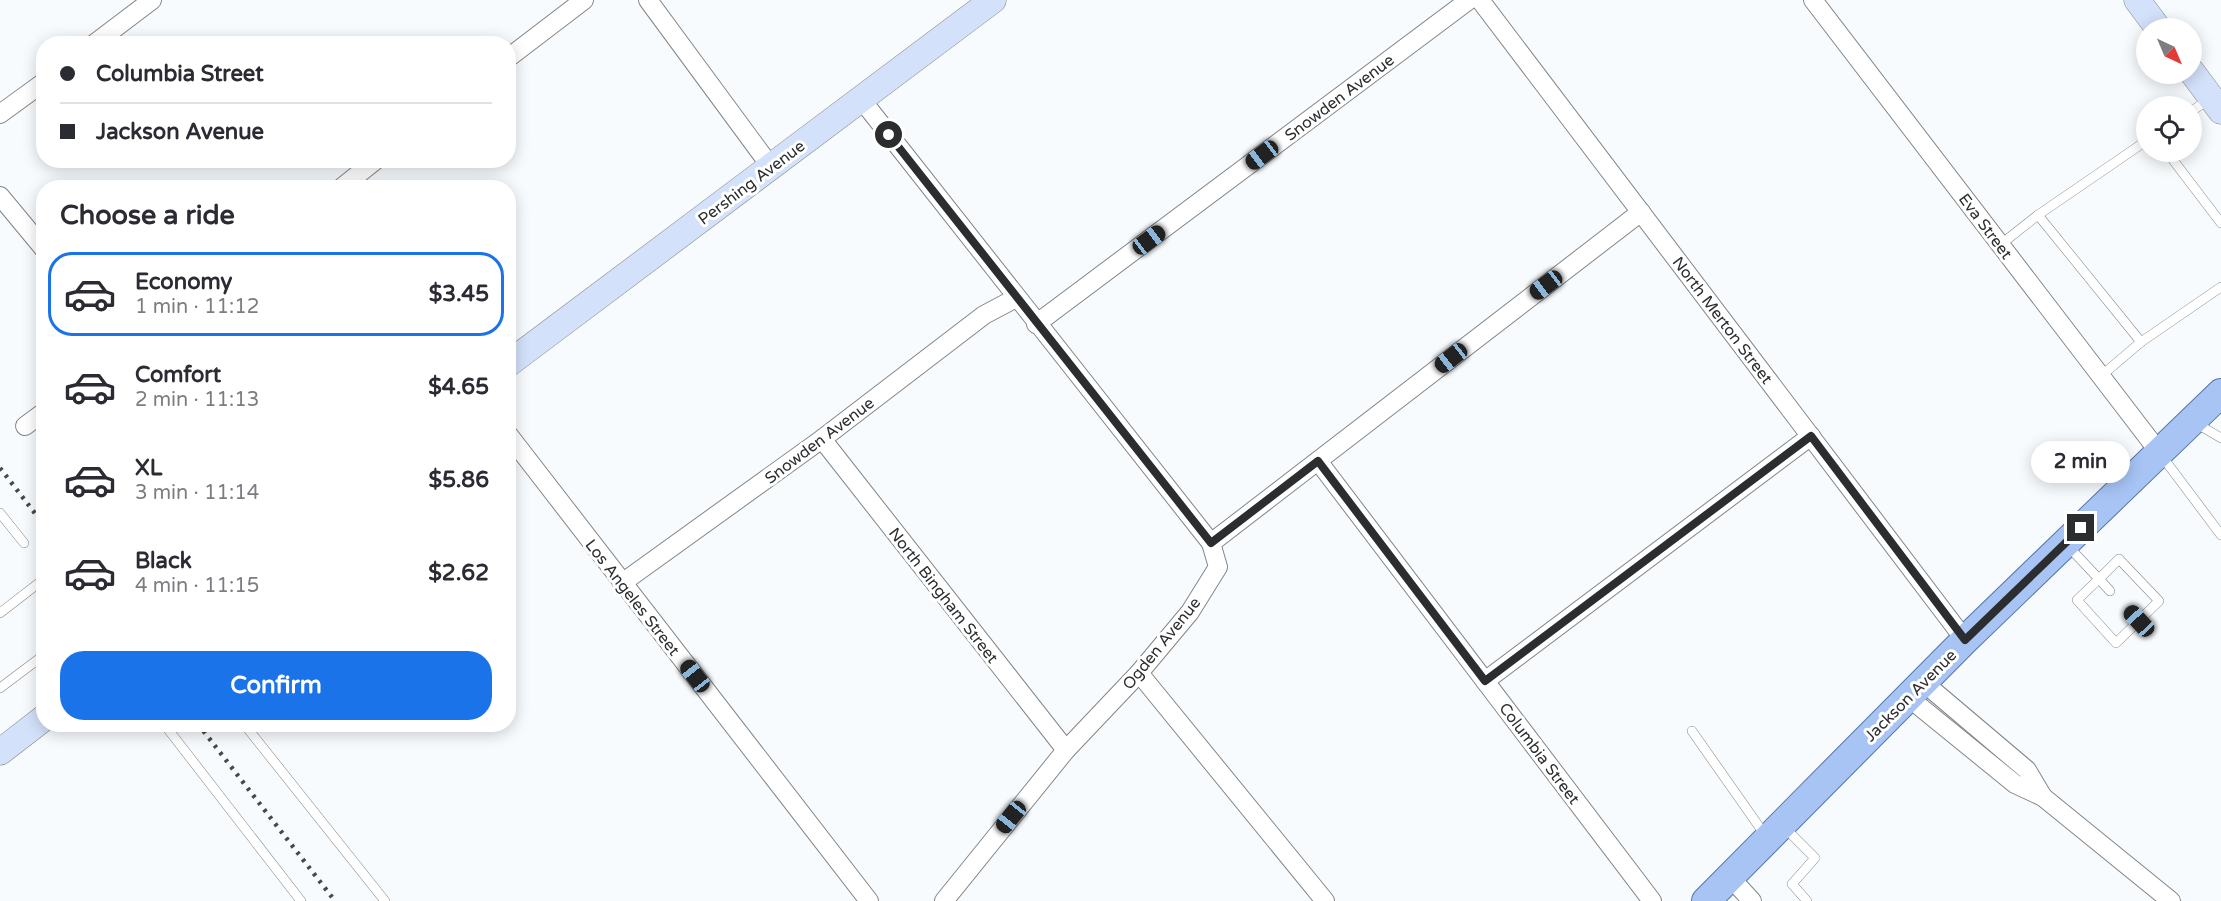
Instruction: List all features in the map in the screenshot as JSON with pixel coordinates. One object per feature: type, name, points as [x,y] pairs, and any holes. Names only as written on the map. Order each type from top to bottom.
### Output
[{"type":"main road","name":"Jackson Avenue","points":[[1706,901],[1965,640],[2221,393]]},
{"type":"street","points":[[105,36],[152,0]]},
{"type":"street","points":[[516,52],[584,0]]},
{"type":"street","points":[[648,0],[771,167]]},
{"type":"street","name":"Pershing Avenue","points":[[516,358],[993,0]]},
{"type":"street","name":"Snowden Avenue","points":[[1036,324],[1469,0]]},
{"type":"street","name":"North Merton Street","points":[[1480,0],[1965,640]]},
{"type":"street","name":"Eva Street","points":[[1813,0],[2159,452]]},
{"type":"street","points":[[2137,0],[2150,18]]},
{"type":"street","points":[[2197,84],[2208,107]]},
{"type":"street","points":[[0,114],[36,88]]},
{"type":"street","points":[[861,99],[1036,324],[1211,543],[1641,212]]},
{"type":"street","points":[[351,180],[366,168]]},
{"type":"street","points":[[0,196],[36,239]]},
{"type":"street","name":"Snowden Avenue","points":[[622,583],[822,439],[984,315],[1016,298]]},
{"type":"street","points":[[25,426],[36,418]]},
{"type":"street","points":[[1485,681],[1811,436]]},
{"type":"street","name":"North Bingham Street","points":[[822,439],[1066,750]]},
{"type":"street","name":"Los Angeles Street","points":[[516,444],[869,901]]},
{"type":"street","name":"Columbia Street","points":[[1318,461],[1652,901]]},
{"type":"street","name":"Ogden Avenue","points":[[944,901],[1066,750],[1139,674],[1190,612],[1218,567],[1211,543]]},
{"type":"street","points":[[1139,674],[1325,901]]},
{"type":"street","points":[[1916,690],[2015,784],[2043,797],[2171,901]]},
{"type":"street","points":[[0,752],[36,724]]},
{"type":"street","points":[[1730,877],[1752,901]]},
{"type":"lane","points":[[2000,244],[2136,148]]},
{"type":"lane","points":[[2175,162],[2221,223]]},
{"type":"lane","points":[[2038,215],[2141,342]]},
{"type":"lane","points":[[2101,376],[2141,342],[2221,287]]},
{"type":"lane","points":[[2192,421],[2221,438]]},
{"type":"lane","points":[[2159,452],[2221,535]]},
{"type":"lane","points":[[0,513],[24,543]]},
{"type":"lane","points":[[2065,543],[2110,591]]},
{"type":"lane","points":[[2119,559],[2158,601],[2116,643],[2077,600],[2098,579],[2119,559]]},
{"type":"lane","points":[[0,613],[36,585]]},
{"type":"lane","points":[[2130,612],[2139,621]]},
{"type":"lane","points":[[0,688],[36,661]]},
{"type":"lane","points":[[1692,731],[1775,831],[1815,858],[1792,884],[1807,901]]},
{"type":"lane","points":[[170,732],[301,901]]},
{"type":"lane","points":[[251,732],[386,901]]},
{"type":"railway","points":[[0,468],[36,515]]},
{"type":"railway","points":[[204,732],[335,901]]},
{"type":"route","points":[[889,135],[1211,543],[1318,461],[1485,681],[1811,436],[1965,640],[2081,528]]}]
